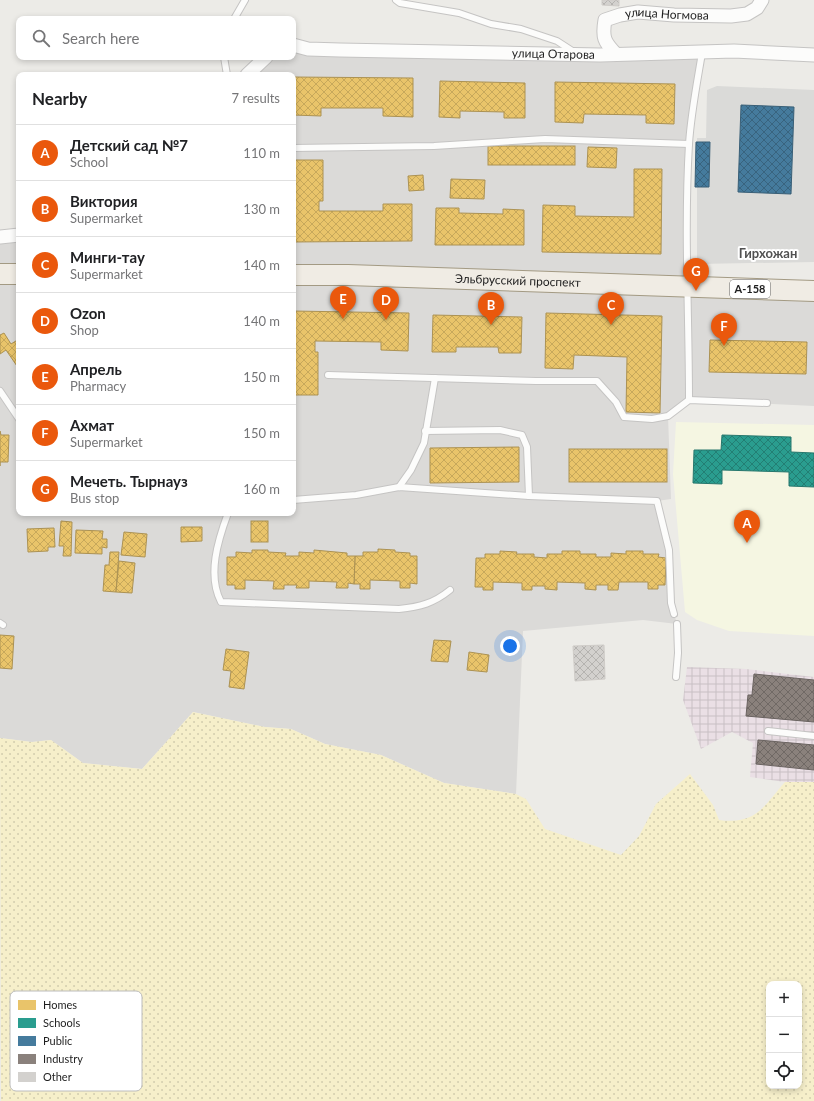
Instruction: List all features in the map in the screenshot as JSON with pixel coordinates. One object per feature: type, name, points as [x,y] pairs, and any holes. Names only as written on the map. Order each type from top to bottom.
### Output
[{"type":"main road","points":[[0,274],[16,274]]},
{"type":"main road","name":"Эльбрусский проспект","points":[[296,274],[814,291]]},
{"type":"street","name":"улица Ногмова","points":[[616,54],[608,46],[603,34],[606,20],[620,15],[638,12],[716,15],[747,14],[757,8],[762,0]]},
{"type":"street","name":"улица Отарова","points":[[296,46],[308,49],[579,55],[734,51],[814,55]]},
{"type":"street","points":[[250,72],[263,60]]},
{"type":"street","points":[[0,237],[16,236]]},
{"type":"lane","points":[[236,16],[245,0]]},
{"type":"lane","points":[[396,0],[400,3],[459,12],[492,24],[521,29],[557,41],[579,55]]},
{"type":"lane","points":[[689,400],[689,328],[687,287],[689,144],[702,53]]},
{"type":"lane","points":[[225,60],[227,72]]},
{"type":"lane","points":[[296,148],[434,146],[545,139],[689,144]]},
{"type":"lane","points":[[328,375],[536,381],[597,381],[616,402],[624,417],[652,419],[668,416],[689,400],[767,403]]},
{"type":"lane","points":[[399,487],[411,470],[424,443],[435,378]]},
{"type":"lane","points":[[0,391],[16,415]]},
{"type":"lane","points":[[425,431],[500,430],[522,435],[528,447],[529,496]]},
{"type":"lane","points":[[296,500],[356,495],[399,487],[529,496],[657,501],[669,550],[671,603],[674,614]]},
{"type":"lane","points":[[227,516],[216,551],[215,592],[221,602],[399,609],[421,607],[439,599],[450,590]]},
{"type":"lane","points":[[676,677],[678,653],[677,624]]},
{"type":"lane","points":[[768,731],[814,736]]},
{"type":"shaded area","points":[[296,45],[702,53],[689,144],[687,287],[814,291],[814,406],[689,400],[668,416],[671,499],[657,501],[669,550],[671,603],[677,624],[643,620],[523,631],[516,794],[444,783],[381,755],[325,744],[291,729],[265,727],[193,712],[142,769],[83,763],[51,740],[32,742],[0,738],[0,237],[16,235],[16,516],[296,516],[296,72],[250,72],[263,60],[296,60]]},
{"type":"shaded area","points":[[717,86],[814,90],[814,262],[697,264],[697,138],[706,138],[707,90]]},
{"type":"shaded area","points":[[676,422],[814,425],[814,636],[729,631],[697,620],[685,612],[673,474]]},
{"type":"shaded area","points":[[687,667],[746,669],[814,677],[814,782],[785,782],[750,777],[753,743],[732,732],[701,749],[683,700]]},
{"type":"sand","points":[[193,712],[265,727],[291,729],[325,744],[381,755],[444,783],[516,794],[526,799],[545,829],[621,855],[639,836],[656,804],[690,774],[713,805],[719,820],[732,821],[742,820],[758,812],[785,782],[814,782],[814,1101],[1,1101],[0,738],[32,742],[51,740],[83,763],[142,769]]},
{"type":"building: Homes","points":[[296,77],[413,78],[413,117],[383,116],[383,108],[321,108],[321,116],[296,115]]},
{"type":"building: Homes","points":[[440,81],[525,83],[525,118],[504,118],[504,112],[460,111],[460,118],[439,117]]},
{"type":"building: Homes","points":[[555,82],[675,84],[674,124],[646,123],[646,115],[584,114],[583,123],[555,122]]},
{"type":"building: Homes","points":[[488,146],[575,146],[575,165],[488,165]]},
{"type":"building: Homes","points":[[588,147],[617,148],[616,168],[587,167]]},
{"type":"building: Homes","points":[[296,160],[323,160],[323,201],[319,201],[319,211],[383,211],[383,204],[412,204],[412,241],[296,242]]},
{"type":"building: Homes","points":[[634,169],[662,169],[661,254],[542,252],[543,205],[575,206],[575,216],[634,217]]},
{"type":"building: Homes","points":[[423,175],[424,190],[409,191],[408,176]]},
{"type":"building: Homes","points":[[451,179],[485,180],[484,199],[450,198]]},
{"type":"building: Homes","points":[[436,208],[459,208],[459,213],[503,214],[503,209],[524,210],[524,245],[435,245]]},
{"type":"building: Homes","points":[[296,311],[409,313],[408,351],[381,350],[381,342],[315,341],[315,352],[318,352],[318,395],[296,395]]},
{"type":"building: Homes","points":[[546,313],[662,316],[660,413],[626,412],[627,357],[574,355],[573,369],[545,368]]},
{"type":"building: Homes","points":[[433,315],[522,317],[521,353],[499,353],[498,347],[456,347],[456,352],[432,352]]},
{"type":"building: Homes","points":[[4,333],[11,344],[16,341],[16,365],[6,350],[0,354],[0,335]]},
{"type":"building: Homes","points":[[710,340],[807,342],[806,374],[709,372]]},
{"type":"building: Homes","points":[[0,431],[1,435],[9,435],[8,462],[0,462]]},
{"type":"building: Homes","points":[[519,447],[519,482],[430,483],[430,448]]},
{"type":"building: Homes","points":[[569,449],[667,449],[667,482],[569,482]]},
{"type":"building: Homes","points":[[61,521],[72,522],[71,556],[63,556],[64,546],[59,546]]},
{"type":"building: Homes","points":[[251,521],[268,521],[268,542],[251,542]]},
{"type":"building: Homes","points":[[181,527],[202,527],[202,541],[181,542]]},
{"type":"building: Homes","points":[[54,528],[55,547],[48,547],[48,551],[28,552],[27,529]]},
{"type":"building: Homes","points":[[76,530],[103,531],[102,539],[107,539],[107,548],[102,547],[102,554],[75,553]]},
{"type":"building: Homes","points":[[124,532],[147,534],[145,557],[121,555]]},
{"type":"building: Homes","points":[[378,549],[395,550],[395,552],[410,553],[410,556],[417,556],[417,584],[410,583],[410,588],[400,588],[400,581],[370,580],[370,589],[360,589],[360,584],[354,584],[355,556],[363,556],[363,552],[378,552]]},
{"type":"building: Homes","points":[[252,550],[268,550],[268,552],[286,553],[285,556],[299,556],[299,552],[314,553],[314,550],[347,553],[347,556],[355,556],[354,584],[348,583],[348,588],[336,588],[337,582],[309,581],[309,588],[296,588],[297,585],[284,585],[284,589],[273,589],[274,581],[245,580],[245,589],[235,589],[235,585],[227,585],[227,557],[236,557],[236,552],[252,553]]},
{"type":"building: Homes","points":[[500,551],[517,552],[516,554],[534,554],[534,557],[547,558],[547,554],[562,554],[562,551],[580,551],[580,554],[596,554],[596,557],[611,557],[611,553],[626,554],[626,551],[643,551],[643,554],[659,554],[658,557],[666,558],[665,585],[658,585],[658,589],[648,589],[648,582],[619,582],[618,590],[608,590],[608,585],[596,585],[596,590],[585,589],[585,583],[557,582],[557,590],[545,589],[545,586],[532,586],[532,590],[522,590],[522,583],[493,582],[493,590],[483,590],[483,587],[475,587],[476,558],[485,558],[485,554],[500,554]]},
{"type":"building: Homes","points":[[110,552],[119,552],[116,592],[103,591],[105,565],[109,565]]},
{"type":"building: Homes","points":[[119,561],[135,563],[132,593],[116,592]]},
{"type":"building: Homes","points":[[0,635],[14,636],[12,669],[0,668]]},
{"type":"building: Homes","points":[[434,640],[451,641],[448,662],[431,661]]},
{"type":"building: Homes","points":[[226,649],[249,652],[244,689],[229,687],[231,671],[223,670]]},
{"type":"building: Homes","points":[[469,652],[489,655],[487,672],[467,670]]},
{"type":"building: Schools","points":[[722,435],[791,437],[791,452],[814,453],[814,487],[789,486],[789,472],[722,470],[722,484],[693,483],[694,450],[721,450]]},
{"type":"building: Public","points":[[741,105],[794,107],[791,194],[738,192]]},
{"type":"building: Public","points":[[696,142],[710,142],[709,187],[695,187]]},
{"type":"building: Industry","points":[[754,674],[814,680],[814,722],[746,716],[748,695],[752,695]]},
{"type":"building: Industry","points":[[758,740],[814,745],[814,770],[756,764]]},
{"type":"building: Other","points":[[602,0],[619,0],[619,6],[602,5]]},
{"type":"building: Other","points":[[604,645],[605,679],[575,681],[573,646]]},
{"type":"place","name":"Мечеть. Тырнауз","points":[[696,291]]},
{"type":"place","name":"Апрель","points":[[343,319]]},
{"type":"place","name":"Ozon","points":[[386,320]]},
{"type":"place","name":"Виктория","points":[[491,325]]},
{"type":"place","name":"Минги-тау","points":[[611,325]]},
{"type":"place","name":"Ахмат","points":[[724,346]]},
{"type":"place","name":"Детский сад №7","points":[[747,543]]},
{"type":"district","name":"Гирхожан","points":[[768,253]]}]
